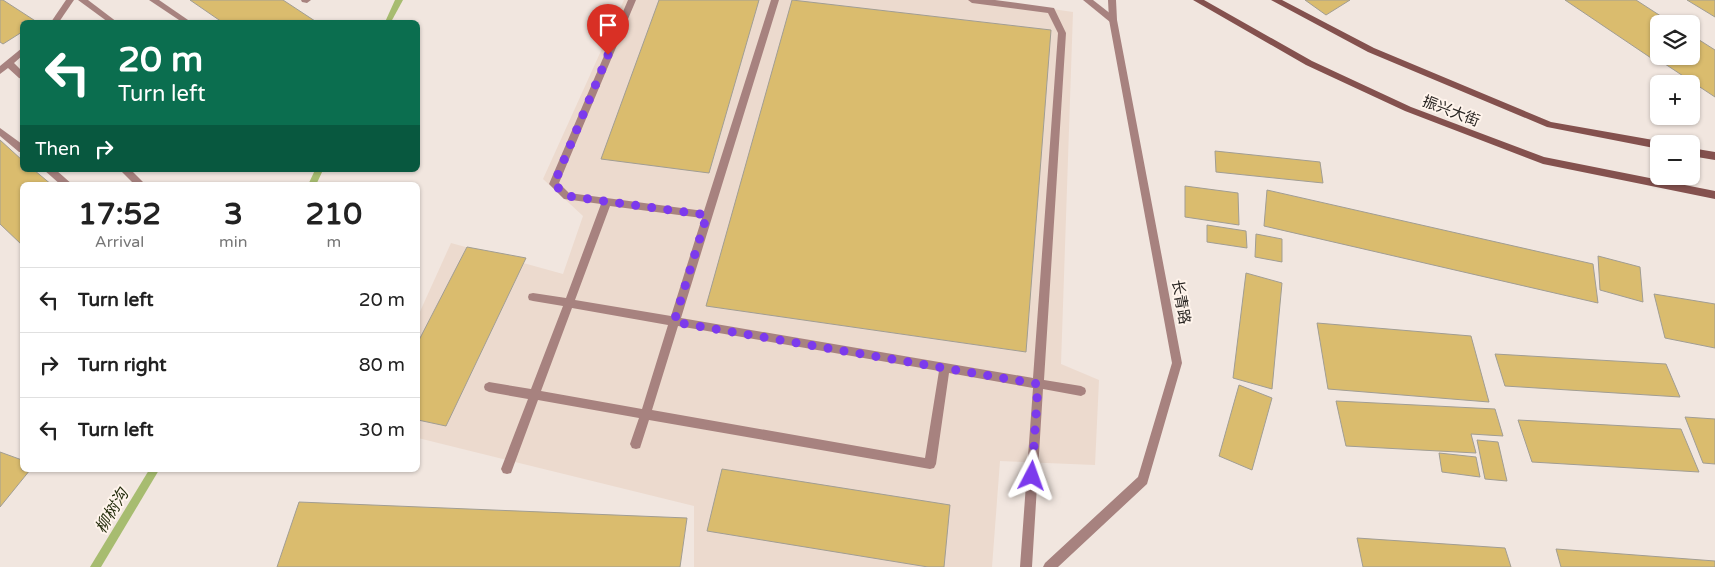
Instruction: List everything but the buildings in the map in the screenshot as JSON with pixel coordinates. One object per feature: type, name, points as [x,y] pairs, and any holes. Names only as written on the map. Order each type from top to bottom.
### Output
[{"type":"street","points":[[56,20],[70,0]]},
{"type":"street","points":[[82,0],[109,20]]},
{"type":"street","points":[[153,0],[184,20]]},
{"type":"street","points":[[632,0],[554,184],[567,196],[707,215]]},
{"type":"street","points":[[636,444],[775,0]]},
{"type":"street","points":[[972,0],[1051,10],[1062,34],[1026,567]]},
{"type":"street","points":[[1087,0],[1113,20]]},
{"type":"street","name":"长青路","points":[[1049,567],[1143,480],[1177,363],[1113,20],[1112,0]]},
{"type":"street","name":"振兴大街","points":[[1197,0],[1309,63],[1408,109],[1534,157],[1715,195]]},
{"type":"street","name":"振兴大街","points":[[1275,0],[1371,50],[1550,125],[1650,144]]},
{"type":"street","points":[[0,71],[20,53]]},
{"type":"street","points":[[9,64],[20,74]]},
{"type":"street","points":[[0,131],[20,147]]},
{"type":"street","points":[[1700,154],[1715,156]]},
{"type":"street","points":[[52,172],[64,182]]},
{"type":"street","points":[[127,172],[138,182]]},
{"type":"street","points":[[507,469],[607,201]]},
{"type":"street","points":[[533,297],[1081,392]]},
{"type":"street","points":[[489,387],[930,464],[945,368]]},
{"type":"shaded area","points":[[624,0],[989,0],[1073,12],[1061,364],[1099,380],[1095,465],[1000,461],[992,567],[694,567],[694,506],[420,438],[420,312],[451,243],[563,274],[583,216],[543,179]]},
{"type":"waterway","name":"柳树沟","points":[[389,20],[399,0]]},
{"type":"waterway","name":"柳树沟","points":[[313,182],[318,172]]},
{"type":"waterway","name":"柳树沟","points":[[95,567],[153,472]]},
{"type":"route","points":[[608,55],[554,184],[567,196],[707,215],[674,322],[1038,384],[1032,476]]}]
